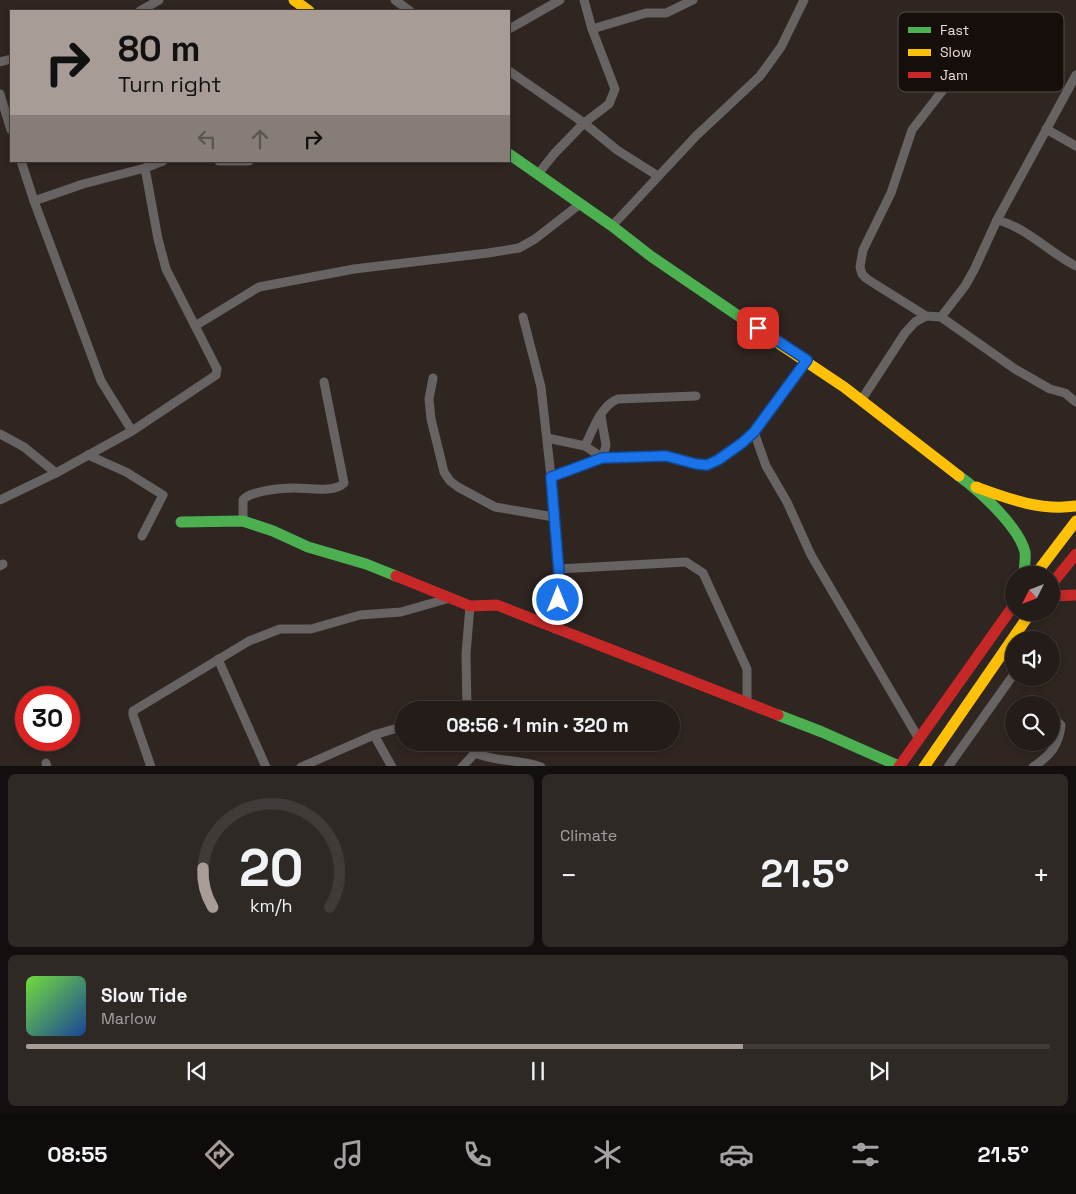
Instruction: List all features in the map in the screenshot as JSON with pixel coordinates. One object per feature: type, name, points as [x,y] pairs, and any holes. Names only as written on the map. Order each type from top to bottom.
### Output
[{"type":"main road","points":[[296,1],[308,10]]},
{"type":"main road","points":[[510,155],[612,226],[652,257],[862,399],[973,486],[1019,537],[1025,553],[1024,566]]},
{"type":"main road","points":[[973,486],[1036,506],[1055,509],[1076,506]]},
{"type":"main road","points":[[181,522],[243,521],[273,531],[308,547],[366,564],[470,606],[497,605],[822,732],[899,766],[1005,618]]},
{"type":"main road","points":[[1042,566],[1076,521]]},
{"type":"main road","points":[[1060,573],[1076,554]]},
{"type":"main road","points":[[1060,596],[1076,595]]},
{"type":"main road","points":[[924,766],[1024,621]]},
{"type":"street","points":[[142,10],[158,0]]},
{"type":"street","points":[[395,0],[409,10]]},
{"type":"street","points":[[510,28],[560,0]]},
{"type":"street","points":[[538,174],[554,154],[584,123],[609,104],[615,89],[592,29],[584,0]]},
{"type":"street","points":[[592,29],[646,13],[666,13],[694,0]]},
{"type":"street","points":[[612,226],[696,136],[760,76],[780,47],[804,0]]},
{"type":"street","points":[[510,71],[584,123],[617,150],[658,176]]},
{"type":"street","points":[[940,317],[965,286],[974,270],[997,220],[1076,75]]},
{"type":"street","points":[[941,92],[912,130],[891,194],[863,250],[860,267],[862,274],[912,309],[926,316],[940,317],[1015,369],[1050,388],[1065,393],[1076,402]]},
{"type":"street","points":[[0,94],[10,127]]},
{"type":"street","points":[[1046,130],[1076,146]]},
{"type":"street","points":[[21,162],[101,381],[132,431]]},
{"type":"street","points":[[34,201],[83,184],[145,168],[160,162]]},
{"type":"street","points":[[0,500],[56,473],[132,431],[216,375],[217,369],[166,269],[158,239],[145,168]]},
{"type":"street","points":[[195,326],[258,287],[354,269],[520,248],[535,239],[580,204]]},
{"type":"street","points":[[997,220],[1010,223],[1030,234],[1054,254],[1076,266]]},
{"type":"street","points":[[912,309],[915,322]]},
{"type":"street","points":[[862,399],[905,333],[915,322],[926,316]]},
{"type":"street","points":[[523,317],[541,387],[547,438],[560,585],[555,629]]},
{"type":"street","points":[[551,477],[602,458],[666,456],[707,465],[718,460],[754,432],[807,360]]},
{"type":"street","points":[[433,378],[429,399],[431,420],[444,472],[450,481],[495,507],[554,518]]},
{"type":"street","points":[[243,521],[243,500],[248,495],[272,490],[333,488],[340,487],[344,483],[324,382]]},
{"type":"street","points":[[584,446],[609,403],[618,399],[696,396]]},
{"type":"street","points":[[601,416],[606,445],[602,458]]},
{"type":"street","points":[[754,432],[766,466],[787,502],[810,555],[919,738]]},
{"type":"street","points":[[0,434],[24,447],[56,473]]},
{"type":"street","points":[[547,438],[584,446],[602,458]]},
{"type":"street","points":[[88,455],[126,472],[163,495],[142,536]]},
{"type":"street","points":[[558,569],[686,562],[703,573],[747,669],[747,704]]},
{"type":"street","points":[[151,766],[132,715],[133,711],[218,658],[249,641],[280,629],[311,629],[360,615],[401,612],[450,598]]},
{"type":"street","points":[[467,701],[466,654],[470,606]]},
{"type":"street","points":[[218,658],[266,766]]},
{"type":"street","points":[[948,766],[1005,686]]},
{"type":"street","points":[[301,766],[374,735],[395,729]]},
{"type":"street","points":[[374,735],[392,766]]},
{"type":"street","points":[[1033,766],[1052,751]]},
{"type":"street","points":[[462,766],[475,753],[485,758],[518,760],[538,766]]},
{"type":"traffic: fast","points":[[510,155],[612,226],[652,257],[781,345]]},
{"type":"traffic: fast","points":[[959,476],[988,500],[1007,521],[1021,542],[1025,552],[1025,566]]},
{"type":"traffic: fast","points":[[181,522],[243,521],[273,531],[308,547],[366,564],[396,576]]},
{"type":"traffic: fast","points":[[778,715],[899,766]]},
{"type":"traffic: slow","points":[[294,0],[308,10]]},
{"type":"traffic: slow","points":[[781,345],[844,387],[959,476]]},
{"type":"traffic: slow","points":[[976,487],[1025,503],[1050,507],[1076,506]]},
{"type":"traffic: slow","points":[[1042,566],[1076,521]]},
{"type":"traffic: slow","points":[[925,766],[1025,621]]},
{"type":"traffic: jam","points":[[1060,574],[1076,554]]},
{"type":"traffic: jam","points":[[396,576],[470,606],[497,605],[778,715]]},
{"type":"traffic: jam","points":[[1060,596],[1076,595]]},
{"type":"traffic: jam","points":[[900,766],[1005,618]]},
{"type":"route","points":[[558,600],[560,585],[551,477],[602,458],[666,456],[707,465],[718,460],[742,443],[754,432],[807,360],[758,328]]}]
